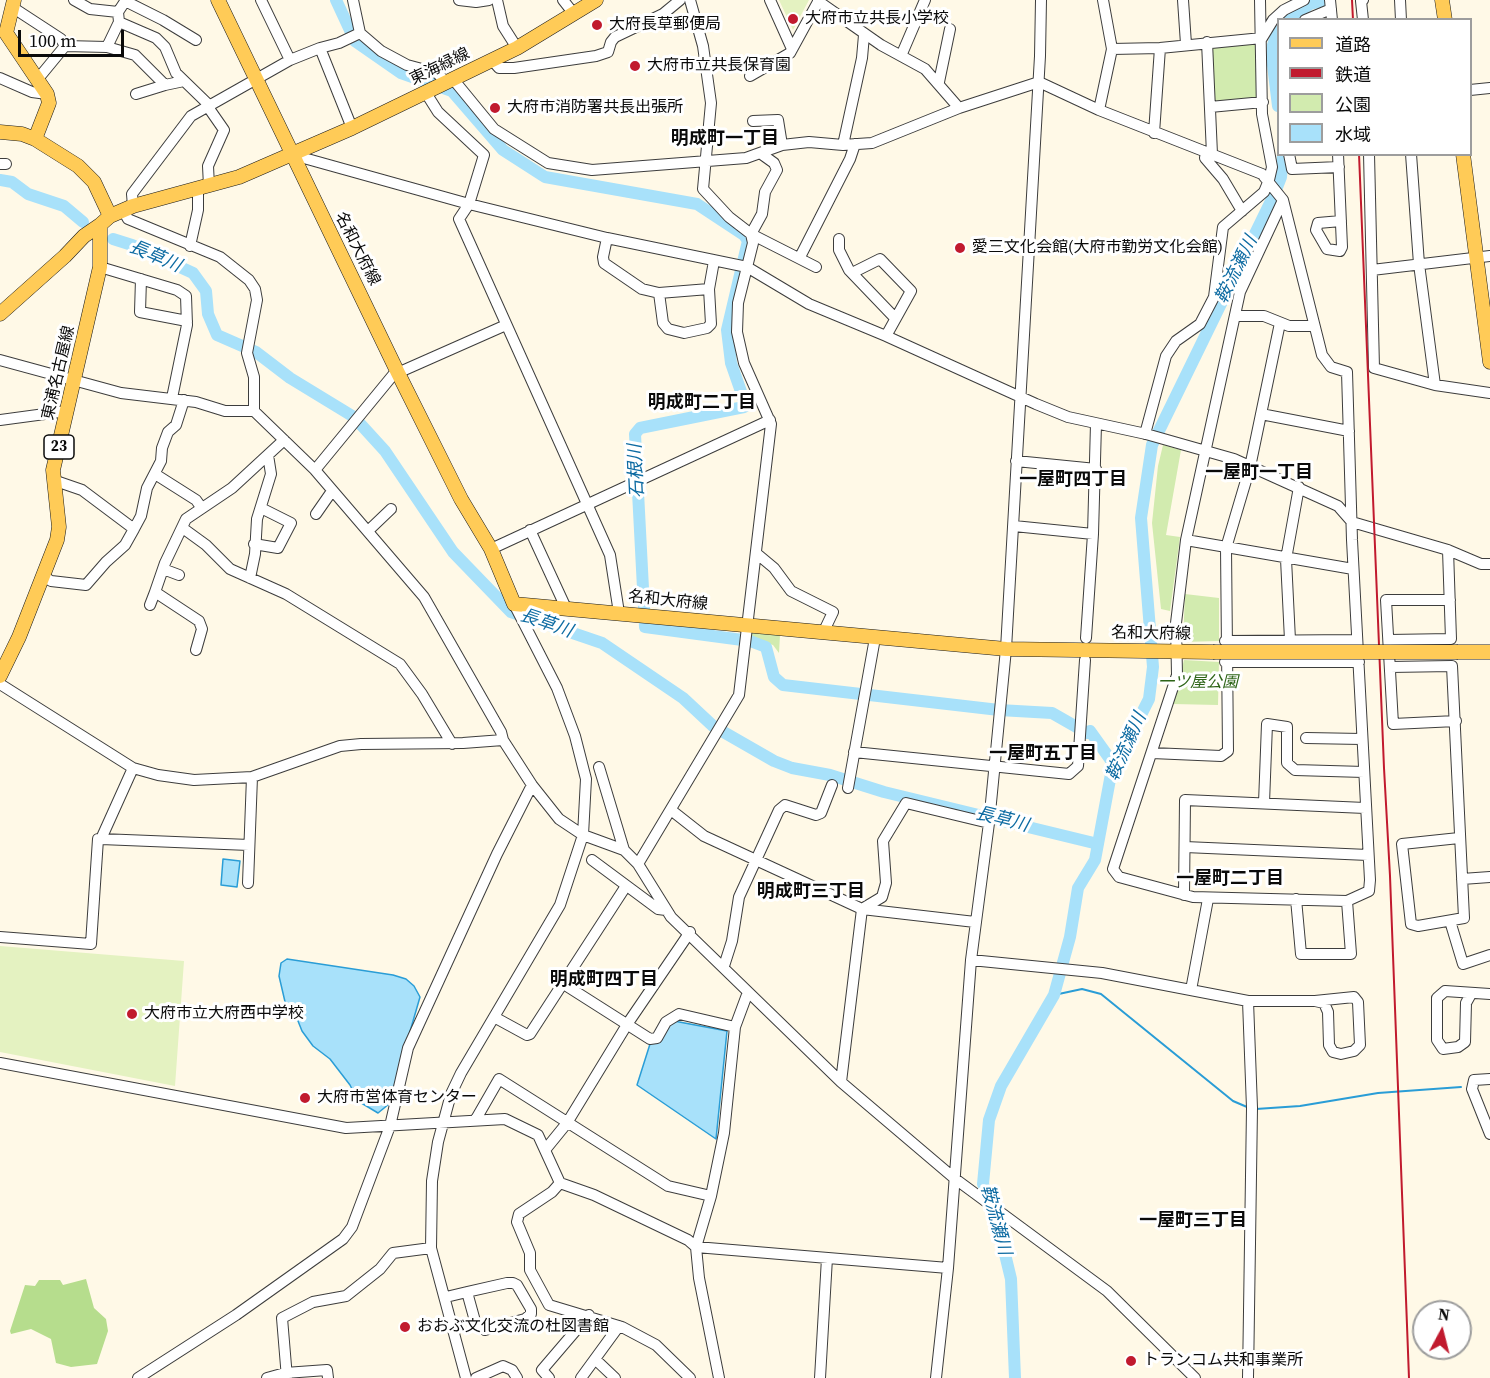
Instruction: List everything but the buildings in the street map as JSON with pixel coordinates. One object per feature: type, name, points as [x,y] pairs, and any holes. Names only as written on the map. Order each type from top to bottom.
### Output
[{"type":"main road","name":"名和大府線","points":[[218,0],[398,373],[461,499],[491,549],[515,606],[566,608],[1005,649],[1176,652],[1490,652]]},
{"type":"main road","name":"東海緑線","points":[[293,155],[517,48],[596,0]]},
{"type":"main road","points":[[1443,0],[1445,18]]},
{"type":"main road","points":[[13,4],[3,32],[47,94],[49,103],[35,139]]},
{"type":"main road","name":"東浦名古屋線","points":[[0,132],[22,134],[35,139],[78,166],[94,182],[116,214],[100,267],[53,480],[59,527],[57,540],[0,675]]},
{"type":"main road","points":[[0,314],[84,236],[116,214],[203,188],[293,155]]},
{"type":"main road","points":[[1463,156],[1484,257],[1490,362]]},
{"type":"street","points":[[74,0],[90,9],[119,17],[156,38],[165,47],[174,70],[209,107],[224,129],[208,166],[190,246]]},
{"type":"street","points":[[261,0],[290,60]]},
{"type":"street","points":[[353,0],[360,33],[381,51],[407,64],[437,73],[448,81],[494,129],[548,163],[592,170],[746,159],[782,145],[809,142],[872,143],[959,108],[1039,82],[1099,111],[1262,174],[1282,199],[1322,355],[1331,367],[1347,372],[1353,569],[1369,891],[1347,901],[1208,899],[1184,895],[1119,877],[1113,869],[1177,675],[1176,623],[1186,540],[1242,284],[1282,199]]},
{"type":"street","points":[[459,0],[476,2],[489,0]]},
{"type":"street","points":[[497,0],[503,26],[517,48]]},
{"type":"street","points":[[563,0],[574,14]]},
{"type":"street","points":[[492,60],[499,68],[513,68],[596,56],[608,52],[615,37],[663,14],[680,0]]},
{"type":"street","points":[[690,0],[695,11],[703,46],[711,103],[703,189],[707,196],[751,234],[816,267]]},
{"type":"street","points":[[770,0],[792,49]]},
{"type":"street","points":[[902,57],[925,0]]},
{"type":"street","points":[[936,1378],[948,1268],[971,960],[989,819],[1005,649],[1039,82],[1041,0]]},
{"type":"street","points":[[1099,111],[1112,49],[1102,0]]},
{"type":"street","points":[[1184,0],[1186,44]]},
{"type":"street","points":[[1145,434],[1166,356],[1176,341],[1200,324],[1214,297],[1223,227],[1264,192],[1269,181],[1272,167],[1262,114],[1260,0]]},
{"type":"street","points":[[1262,38],[1273,20],[1284,10],[1304,0]]},
{"type":"street","points":[[1363,0],[1361,1],[1363,18]]},
{"type":"street","points":[[1400,0],[1401,18]]},
{"type":"street","points":[[107,47],[125,1],[196,40]]},
{"type":"street","points":[[750,76],[792,49],[818,1],[864,34],[925,69],[939,82],[959,108]]},
{"type":"street","points":[[13,4],[61,39],[65,46]]},
{"type":"street","points":[[1310,18],[1331,9]]},
{"type":"street","points":[[939,82],[950,30]]},
{"type":"street","points":[[254,411],[254,377],[248,349],[257,309],[255,289],[238,269],[220,257],[116,214],[191,116],[290,60],[320,48],[339,44],[360,33]]},
{"type":"street","points":[[800,257],[850,159],[849,144],[864,34]]},
{"type":"street","points":[[1112,49],[1160,48],[1262,38]]},
{"type":"street","points":[[1207,42],[1210,107],[1209,153],[1205,158],[1232,192],[1242,211]]},
{"type":"street","points":[[65,46],[107,47],[135,55],[165,85]]},
{"type":"street","points":[[37,80],[65,46]]},
{"type":"street","points":[[320,48],[352,128]]},
{"type":"street","points":[[1154,133],[1160,48]]},
{"type":"street","points":[[0,78],[32,92],[47,94]]},
{"type":"street","points":[[136,94],[184,81]]},
{"type":"street","points":[[1472,90],[1490,88]]},
{"type":"street","points":[[428,91],[438,112],[484,155],[469,204],[459,219],[589,503],[610,555],[626,614]]},
{"type":"street","points":[[1210,107],[1263,102]]},
{"type":"street","points":[[753,121],[778,120],[782,145]]},
{"type":"street","points":[[638,864],[739,695],[770,420],[744,363],[737,332],[743,266],[753,243],[751,234],[762,214],[765,192],[777,170],[774,163],[760,153]]},
{"type":"street","points":[[293,155],[469,204],[607,238],[743,266],[808,304],[1068,417],[1145,434],[1234,459],[1338,506],[1352,522],[1448,550],[1481,564],[1490,564]]},
{"type":"street","points":[[1289,156],[1292,169],[1339,167]]},
{"type":"street","points":[[1338,156],[1341,221]]},
{"type":"street","points":[[1369,156],[1374,368],[1435,385],[1490,393]]},
{"type":"street","points":[[1411,156],[1419,264],[1435,385]]},
{"type":"street","points":[[607,238],[604,263],[642,288],[659,293],[709,289]]},
{"type":"street","points":[[839,238],[839,250],[852,273],[895,318]]},
{"type":"street","points":[[1372,270],[1484,257]]},
{"type":"street","points":[[852,273],[880,259],[911,291],[886,336]]},
{"type":"street","points":[[659,293],[663,323],[668,329],[684,333],[707,328],[711,324],[709,289],[714,261]]},
{"type":"street","points":[[100,267],[184,293],[187,321],[172,398]]},
{"type":"street","points":[[141,279],[140,312],[187,321]]},
{"type":"street","points":[[1235,316],[1264,316],[1289,326],[1313,326]]},
{"type":"street","points":[[1152,753],[1226,755],[1226,548],[1250,467],[1280,322]]},
{"type":"street","points":[[315,471],[393,375],[506,325]]},
{"type":"street","points":[[0,360],[121,393],[184,400],[225,411],[254,411],[315,471],[369,531],[432,608],[501,732],[503,740],[532,785],[559,819],[583,835],[624,850],[638,864],[666,910],[841,1082],[954,1178],[1107,1291],[1195,1378]]},
{"type":"street","points":[[43,576],[51,581],[86,585],[125,545],[134,529],[147,488],[161,461],[162,448],[168,432],[176,425],[184,400]]},
{"type":"street","points":[[0,420],[67,411]]},
{"type":"street","points":[[1261,414],[1349,431]]},
{"type":"street","points":[[491,549],[770,420]]},
{"type":"street","points":[[1086,638],[1093,534],[1096,424]]},
{"type":"street","points":[[150,605],[163,569],[186,519],[232,488],[284,440]]},
{"type":"street","points":[[250,578],[261,508],[271,474],[268,455]]},
{"type":"street","points":[[1016,460],[1096,469]]},
{"type":"street","points":[[155,474],[196,500],[201,507]]},
{"type":"street","points":[[53,480],[82,490],[134,529]]},
{"type":"street","points":[[1290,640],[1287,559],[1299,487]]},
{"type":"street","points":[[316,514],[332,491]]},
{"type":"street","points":[[254,544],[278,548],[291,523],[261,508]]},
{"type":"street","points":[[369,531],[391,509]]},
{"type":"street","points":[[1014,526],[1093,534]]},
{"type":"street","points":[[184,529],[230,569],[286,594],[399,664],[422,694],[452,744]]},
{"type":"street","points":[[530,530],[566,608]]},
{"type":"street","points":[[1186,540],[1353,569]]},
{"type":"street","points":[[1389,640],[1451,639],[1448,550]]},
{"type":"street","points":[[756,553],[774,568],[791,591],[833,612],[823,633]]},
{"type":"street","points":[[163,569],[179,575]]},
{"type":"street","points":[[155,592],[199,621],[202,628],[196,650]]},
{"type":"street","points":[[1450,600],[1386,600],[1392,724],[1456,721]]},
{"type":"street","points":[[466,1378],[431,1248],[432,1181],[443,1122],[461,1073],[560,905],[583,835],[586,779],[574,736],[557,688],[515,606]]},
{"type":"street","points":[[848,788],[875,638]]},
{"type":"street","points":[[1226,641],[1357,640]]},
{"type":"street","points":[[854,752],[1069,774],[1078,766],[1085,660]]},
{"type":"street","points":[[1225,662],[1359,662]]},
{"type":"street","points":[[1390,667],[1452,666],[1464,918],[1418,926],[1411,924],[1402,844],[1460,838]]},
{"type":"street","points":[[0,684],[133,768],[158,776],[194,780],[252,777],[340,746],[452,744],[503,740]]},
{"type":"street","points":[[1264,803],[1267,724],[1287,727],[1287,763],[1295,770],[1364,772]]},
{"type":"street","points":[[1306,738],[1362,739]]},
{"type":"street","points":[[599,767],[624,850]]},
{"type":"street","points":[[0,937],[91,944],[98,839],[101,839],[133,768]]},
{"type":"street","points":[[248,883],[252,777]]},
{"type":"street","points":[[138,1378],[236,1315],[343,1239],[352,1227],[390,1126],[408,1048],[497,854],[532,785]]},
{"type":"street","points":[[724,966],[732,940],[739,897],[779,810],[785,805],[816,815],[821,813],[832,785]]},
{"type":"street","points":[[1184,895],[1185,800],[1365,808]]},
{"type":"street","points":[[862,909],[882,897],[886,883],[883,841],[906,803],[989,819]]},
{"type":"street","points":[[671,810],[704,836],[862,909],[975,922]]},
{"type":"street","points":[[101,839],[249,845]]},
{"type":"street","points":[[1185,847],[1368,855]]},
{"type":"street","points":[[592,860],[658,909],[666,910]]},
{"type":"street","points":[[1462,879],[1490,877]]},
{"type":"street","points":[[494,1017],[527,1035],[626,886]]},
{"type":"street","points":[[1191,990],[1208,899]]},
{"type":"street","points":[[1296,899],[1300,954],[1351,954],[1347,901]]},
{"type":"street","points":[[841,1082],[862,909]]},
{"type":"street","points":[[1450,921],[1462,964],[1490,955]]},
{"type":"street","points":[[545,1150],[567,1124],[628,1023],[690,933]]},
{"type":"street","points":[[971,960],[1143,979],[1248,1001],[1315,1001],[1354,997],[1358,1002],[1360,1045],[1354,1051],[1341,1054],[1333,1052],[1329,1045],[1328,1012],[1324,1003],[1315,1001]]},
{"type":"street","points":[[562,983],[650,1039],[657,1038],[666,1022],[679,1014],[735,1027]]},
{"type":"street","points":[[1471,994],[1466,1003],[1465,1042],[1458,1047],[1443,1049],[1437,1040],[1437,998],[1445,991],[1490,994]]},
{"type":"street","points":[[719,1378],[699,1278],[696,1247],[711,1196],[724,1133],[735,1027],[748,992]]},
{"type":"street","points":[[1248,1001],[1252,1108],[1248,1378]]},
{"type":"street","points":[[0,1063],[346,1128],[505,1119],[538,1135],[560,1183],[594,1195],[688,1240],[696,1247],[948,1268]]},
{"type":"street","points":[[1490,1079],[1474,1080],[1472,1089],[1490,1134]]},
{"type":"street","points":[[476,1119],[499,1080],[668,1186],[711,1196]]},
{"type":"street","points":[[560,1183],[552,1192],[519,1214],[518,1222],[530,1253],[530,1270],[549,1305],[589,1315],[619,1326],[656,1344],[683,1376]]},
{"type":"street","points":[[287,1375],[282,1318],[313,1302],[346,1296],[380,1269],[393,1252],[431,1248]]},
{"type":"street","points":[[820,1378],[827,1258]]},
{"type":"street","points":[[446,1297],[467,1292],[513,1283],[517,1284],[531,1309],[531,1314],[525,1319],[485,1330],[475,1321],[467,1292]]},
{"type":"street","points":[[549,1378],[542,1370],[589,1315]]},
{"type":"street","points":[[581,1378],[619,1326]]},
{"type":"street","points":[[595,1359],[615,1378]]},
{"type":"street","points":[[476,1378],[489,1376],[503,1366],[512,1370],[517,1378]]},
{"type":"street","points":[[267,1378],[327,1370],[328,1378]]},
{"type":"green space","points":[[779,0],[809,0],[793,30]]},
{"type":"green space","points":[[1258,43],[1258,99],[1215,103],[1211,47]]},
{"type":"green space","points":[[1163,445],[1181,450],[1166,535],[1180,537],[1170,611],[1161,609],[1152,523],[1158,466]]},
{"type":"green space","points":[[1185,594],[1219,598],[1219,641],[1183,642]]},
{"type":"green space","points":[[749,632],[780,635],[779,653],[773,645],[749,638]]},
{"type":"green space","name":"一ツ屋公園","points":[[1184,660],[1219,662],[1218,705],[1173,704]]},
{"type":"green space","points":[[0,946],[184,961],[175,1086],[0,1052]]},
{"type":"green space","points":[[86,1279],[94,1308],[106,1319],[108,1331],[97,1364],[71,1367],[56,1363],[51,1339],[31,1329],[11,1334],[25,1285],[35,1286],[39,1280],[60,1280],[63,1285]]},
{"type":"water","points":[[223,859],[240,861],[237,887],[221,885]]},
{"type":"water","points":[[287,959],[393,975],[406,979],[414,986],[420,997],[389,1104],[378,1113],[358,1101],[350,1085],[330,1059],[313,1046],[302,1031],[296,1016],[286,1006],[279,976],[281,963]]},
{"type":"water","points":[[674,1021],[727,1031],[716,1139],[637,1085],[650,1044]]},
{"type":"waterway","name":"石根川","points":[[336,0],[355,41],[401,73],[452,91],[503,150],[545,177],[697,204],[744,235],[748,241],[727,330],[731,363],[745,403],[744,407],[640,428],[635,434],[645,627],[750,641],[766,647],[774,677],[783,685],[999,710],[1052,713],[1087,733],[1090,731],[1115,766]]},
{"type":"waterway","name":"鞍流瀬川","points":[[1290,18],[1310,4],[1328,0]]},
{"type":"waterway","name":"鞍流瀬川","points":[[1277,34],[1272,57],[1277,98]]},
{"type":"waterway","name":"鞍流瀬川","points":[[1015,1378],[1011,1279],[997,1221],[983,1184],[989,1120],[1001,1086],[1054,995],[1070,937],[1078,888],[1095,860],[1111,774],[1149,699],[1153,667],[1141,518],[1152,445],[1274,195],[1281,177],[1283,156]]},
{"type":"waterway","name":"長草川","points":[[0,180],[12,182],[28,194],[64,206],[83,222]]},
{"type":"waterway","name":"長草川","points":[[113,239],[132,245],[193,273],[206,291],[208,314],[217,335],[256,352],[290,378],[354,417],[385,451],[453,552],[511,612],[602,643],[683,698],[713,726],[774,761],[792,768],[830,775],[884,792],[1098,844]]},
{"type":"waterway","points":[[1054,995],[1082,989],[1101,994],[1233,1101],[1247,1107]]},
{"type":"waterway","points":[[1256,1109],[1300,1106],[1378,1093],[1461,1087]]},
{"type":"railway","points":[[1352,0],[1353,18]]},
{"type":"railway","points":[[1359,156],[1409,1378]]},
{"type":"place","name":"大府市立共長小学校","points":[[793,19]]},
{"type":"place","name":"大府長草郵便局","points":[[597,25]]},
{"type":"place","name":"大府市立共長保育園","points":[[635,66]]},
{"type":"place","name":"大府市消防署共長出張所","points":[[495,108]]},
{"type":"place","name":"愛三文化会館(大府市勤労文化会館)","points":[[960,248]]},
{"type":"place","name":"大府市立大府西中学校","points":[[132,1014]]},
{"type":"place","name":"大府市営体育センター","points":[[305,1098]]},
{"type":"place","name":"おおぶ文化交流の杜図書館","points":[[405,1327]]},
{"type":"place","name":"トランコム共和事業所","points":[[1131,1361]]},
{"type":"district","name":"明成町一丁目","points":[[725,139]]},
{"type":"district","name":"明成町二丁目","points":[[702,403]]},
{"type":"district","name":"一屋町一丁目","points":[[1259,473]]},
{"type":"district","name":"一屋町四丁目","points":[[1073,480]]},
{"type":"district","name":"一屋町五丁目","points":[[1043,754]]},
{"type":"district","name":"一屋町二丁目","points":[[1230,879]]},
{"type":"district","name":"明成町三丁目","points":[[811,892]]},
{"type":"district","name":"明成町四丁目","points":[[604,980]]},
{"type":"district","name":"一屋町三丁目","points":[[1193,1221]]}]
